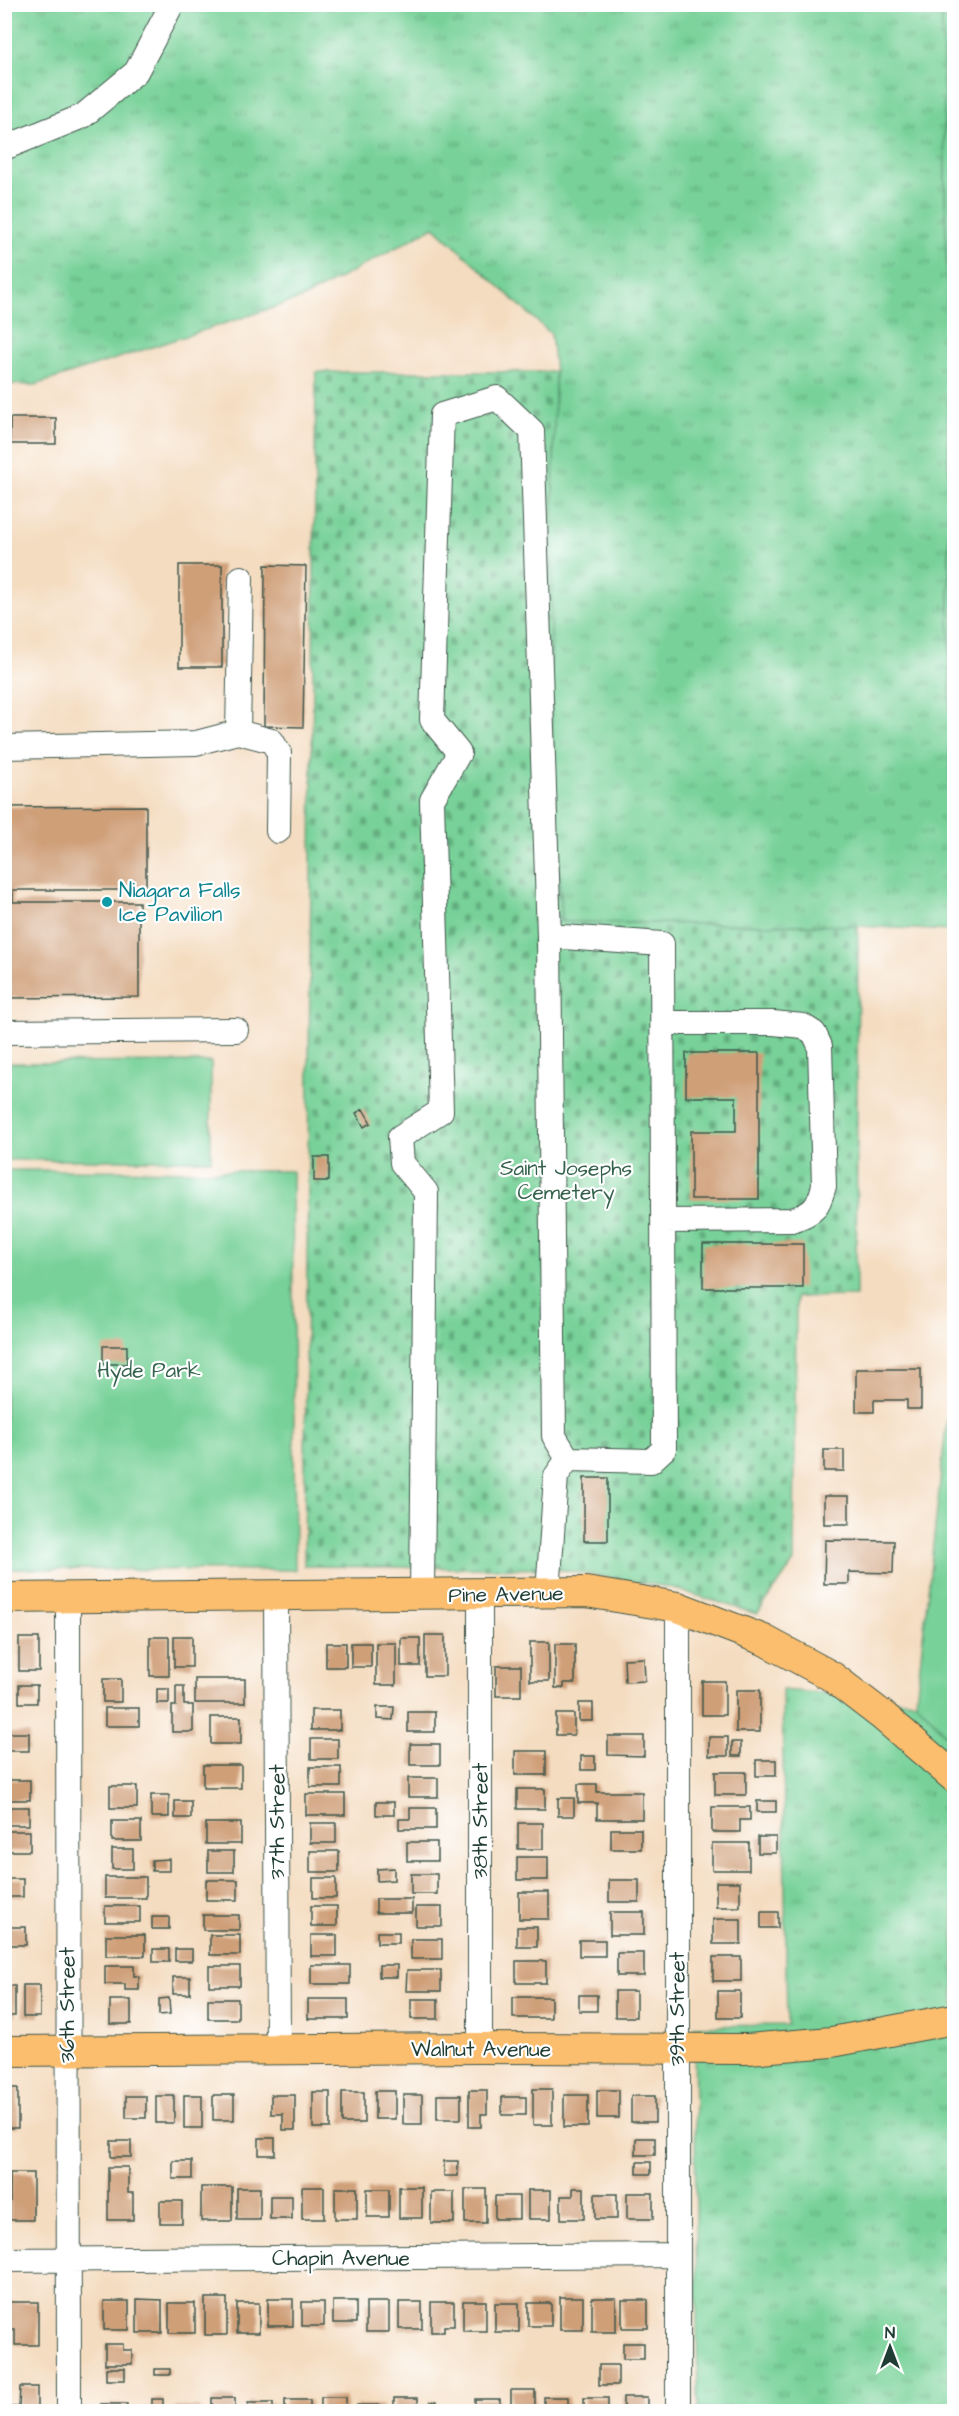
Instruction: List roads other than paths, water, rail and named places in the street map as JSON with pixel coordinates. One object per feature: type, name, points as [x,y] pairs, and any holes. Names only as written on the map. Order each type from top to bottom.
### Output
[{"type":"main road","name":"Pine Avenue","points":[[4,1598],[586,1592],[678,1607],[764,1640],[831,1676],[883,1716],[954,1777]]},
{"type":"main road","name":"Walnut Avenue","points":[[4,2051],[748,2049],[832,2042],[954,2019]]},
{"type":"street","points":[[4,148],[83,116],[136,72],[171,4]]},
{"type":"street","points":[[422,1594],[426,1192],[402,1163],[400,1137],[441,1111],[432,800],[459,753],[432,720],[442,415],[496,398],[532,431],[549,936],[554,1436],[568,1459]]},
{"type":"street","points":[[238,732],[241,578]]},
{"type":"street","points":[[4,747],[196,743],[238,732],[272,741],[279,753],[278,831]]},
{"type":"street","points":[[549,936],[662,944],[664,1449],[651,1461],[568,1459]]},
{"type":"street","points":[[663,1023],[773,1023],[803,1026],[814,1033],[820,1046],[824,1186],[820,1203],[808,1215],[792,1220],[663,1221]]},
{"type":"street","points":[[4,1032],[236,1030]]},
{"type":"street","points":[[548,1593],[556,1476],[568,1459]]},
{"type":"street","name":"37th Street","points":[[276,1594],[278,2049]]},
{"type":"street","name":"38th Street","points":[[480,1594],[480,2048]]},
{"type":"street","name":"36th Street","points":[[68,1598],[69,2412]]},
{"type":"street","name":"39th Street","points":[[678,1607],[678,2412]]},
{"type":"street","name":"Chapin Avenue","points":[[4,2260],[678,2255]]},
{"type":"place","name":"Niagara Falls Ice Pavilion","points":[[107,902]]},
{"type":"park label","name":"Saint Josephs Cemetery","points":[[566,1180]]},
{"type":"park label","name":"Hyde Park","points":[[149,1370]]}]
